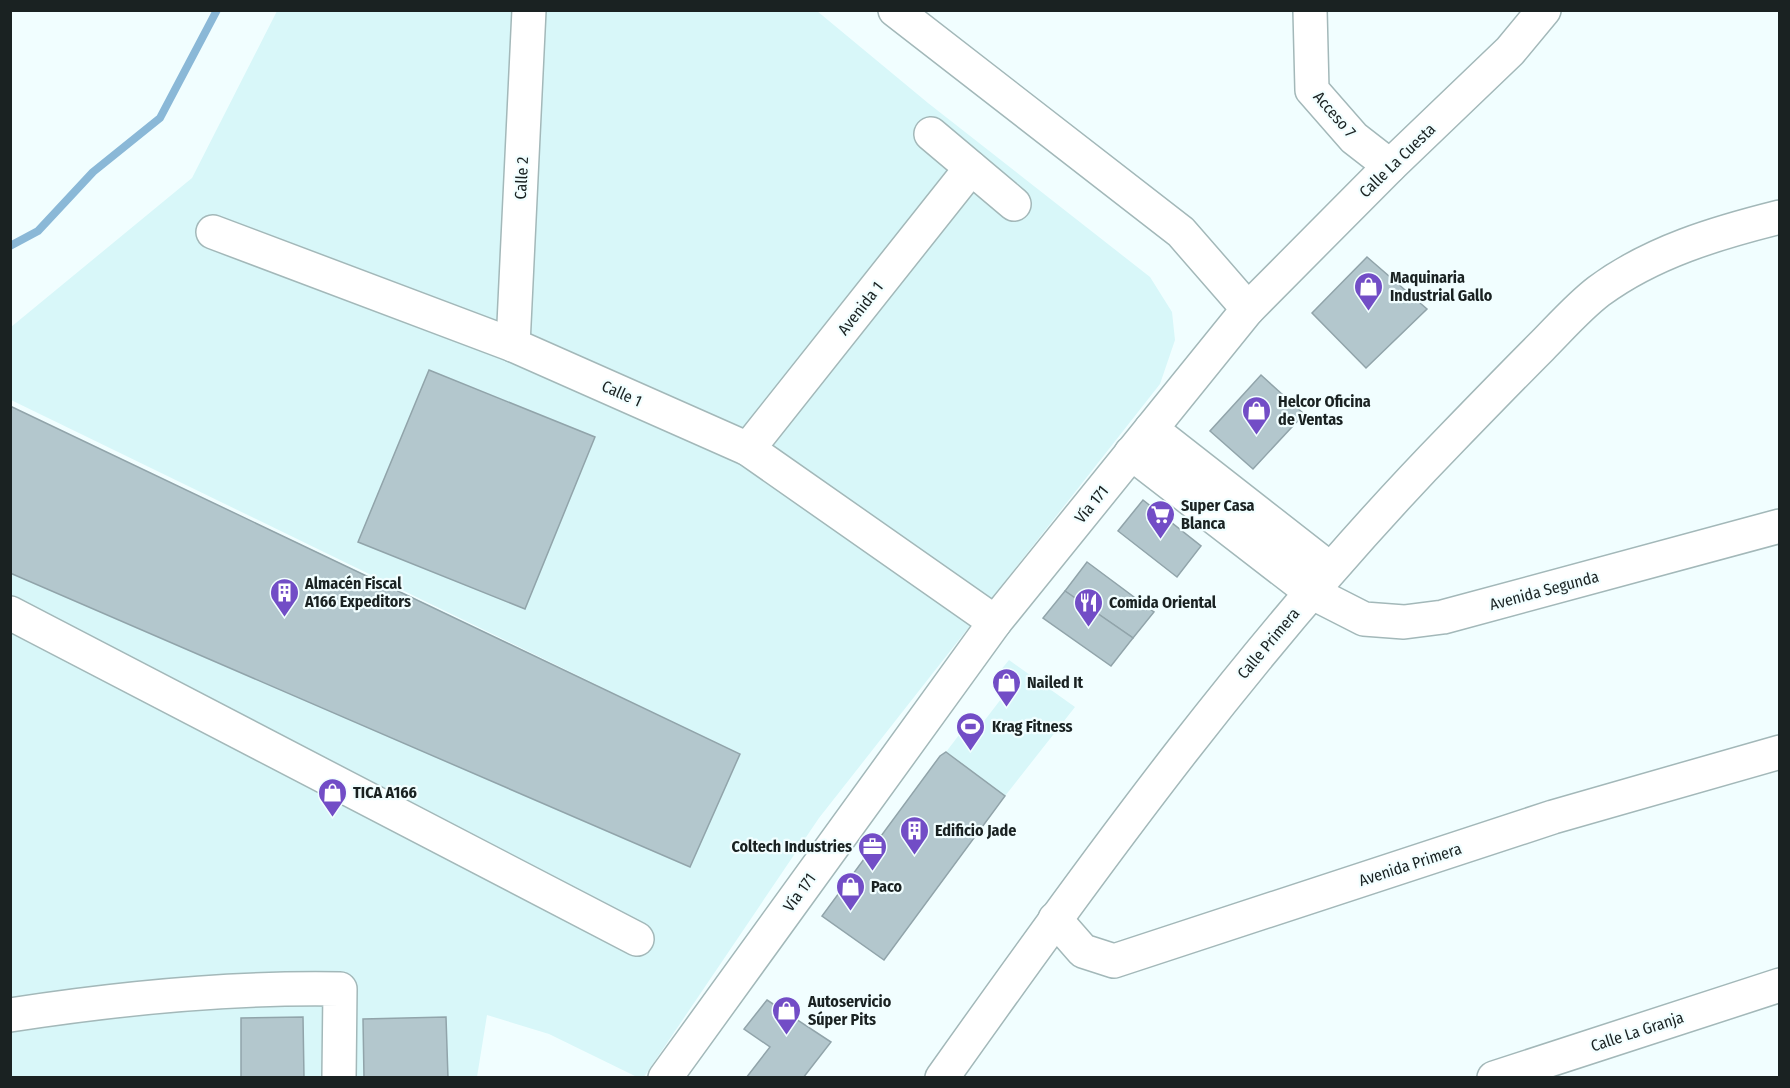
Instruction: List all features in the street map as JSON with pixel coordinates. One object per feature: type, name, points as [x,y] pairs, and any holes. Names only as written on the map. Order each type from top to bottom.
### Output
[{"type":"street","name":"Calle 2","points":[[513,345],[529,10]]},
{"type":"street","points":[[895,10],[1181,232],[1248,309]]},
{"type":"street","name":"Acceso 7","points":[[1311,10],[1312,90],[1354,138],[1390,166]]},
{"type":"street","name":"Calle La Cuesta","points":[[1248,309],[1390,166],[1510,51],[1544,10]]},
{"type":"street","points":[[931,134],[1014,204]]},
{"type":"street","name":"Avenida 1","points":[[748,449],[971,168]]},
{"type":"street","name":"Calle Primera","points":[[942,1077],[1055,919],[1233,684],[1394,497],[1576,312],[1600,291],[1651,260],[1706,235],[1779,217]]},
{"type":"street","name":"Calle 1","points":[[213,232],[513,345],[748,449],[995,622]]},
{"type":"street","name":"Vía 171","points":[[665,1077],[995,622],[1248,309]]},
{"type":"street","name":"Avenida Segunda","points":[[1141,441],[1321,581],[1364,619],[1404,622],[1443,617],[1779,526]]},
{"type":"street","points":[[10,613],[637,939]]},
{"type":"street","name":"Avenida Primera","points":[[1055,919],[1083,951],[1114,961],[1553,817],[1779,752]]},
{"type":"street","name":"Calle La Granja","points":[[1494,1077],[1779,985]]},
{"type":"street","points":[[10,1015],[79,1004],[218,991],[340,989],[339,1077]]},
{"type":"shaded area","points":[[277,11],[817,11],[928,103],[1150,277],[1172,312],[1175,340],[1160,384],[819,818],[644,1077],[637,1077],[549,1034],[487,1015],[477,1077],[11,1077],[10,406],[616,694],[11,400],[11,327],[192,178]]},
{"type":"shaded area","points":[[1009,660],[1075,707],[1005,796],[946,752],[959,735],[968,742],[1011,686],[996,676]]},
{"type":"building","name":"Maquinaria Industrial Gallo","points":[[1367,257],[1427,309],[1366,368],[1312,313]]},
{"type":"building","points":[[429,370],[595,437],[525,609],[358,542]]},
{"type":"building","points":[[1261,375],[1304,414],[1253,469],[1210,431]]},
{"type":"building","name":"Almacén Fiscal A166 Expeditors","points":[[10,406],[740,754],[690,867],[10,573]]},
{"type":"building","name":"Super Casa Blanca","points":[[1143,500],[1201,546],[1177,577],[1118,531]]},
{"type":"building","points":[[1087,562],[1154,612],[1133,638],[1065,591]]},
{"type":"building","name":"Comida Oriental","points":[[1065,591],[1133,638],[1111,666],[1043,618]]},
{"type":"building","name":"Edificio Jade","points":[[946,752],[1005,796],[884,960],[822,916],[940,756]]},
{"type":"building","name":"Autoservicio Súper Pits","points":[[767,1000],[831,1042],[803,1078],[746,1078],[770,1047],[744,1029]]},
{"type":"building","points":[[303,1017],[304,1078],[241,1078],[241,1018]]},
{"type":"building","points":[[446,1017],[448,1078],[364,1078],[363,1019]]},
{"type":"waterway","points":[[10,246],[38,231],[93,172],[160,118],[217,10]]},
{"type":"place","name":"Maquinaria Industrial Gallo","points":[[1369,312]]},
{"type":"place","name":"Helcor Oficina de Ventas","points":[[1257,436]]},
{"type":"place","name":"Super Casa Blanca","points":[[1160,540]]},
{"type":"place","name":"Almacén Fiscal A166 Expeditors","points":[[284,618]]},
{"type":"place","name":"Comida Oriental","points":[[1088,628]]},
{"type":"place","name":"Nailed It","points":[[1006,708]]},
{"type":"place","name":"Krag Fitness","points":[[971,752]]},
{"type":"place","name":"TICA A166","points":[[332,818]]},
{"type":"place","name":"Edificio Jade","points":[[914,856]]},
{"type":"place","name":"Coltech Industries","points":[[873,872]]},
{"type":"place","name":"Paco","points":[[850,912]]},
{"type":"place","name":"Autoservicio Súper Pits","points":[[787,1036]]}]
